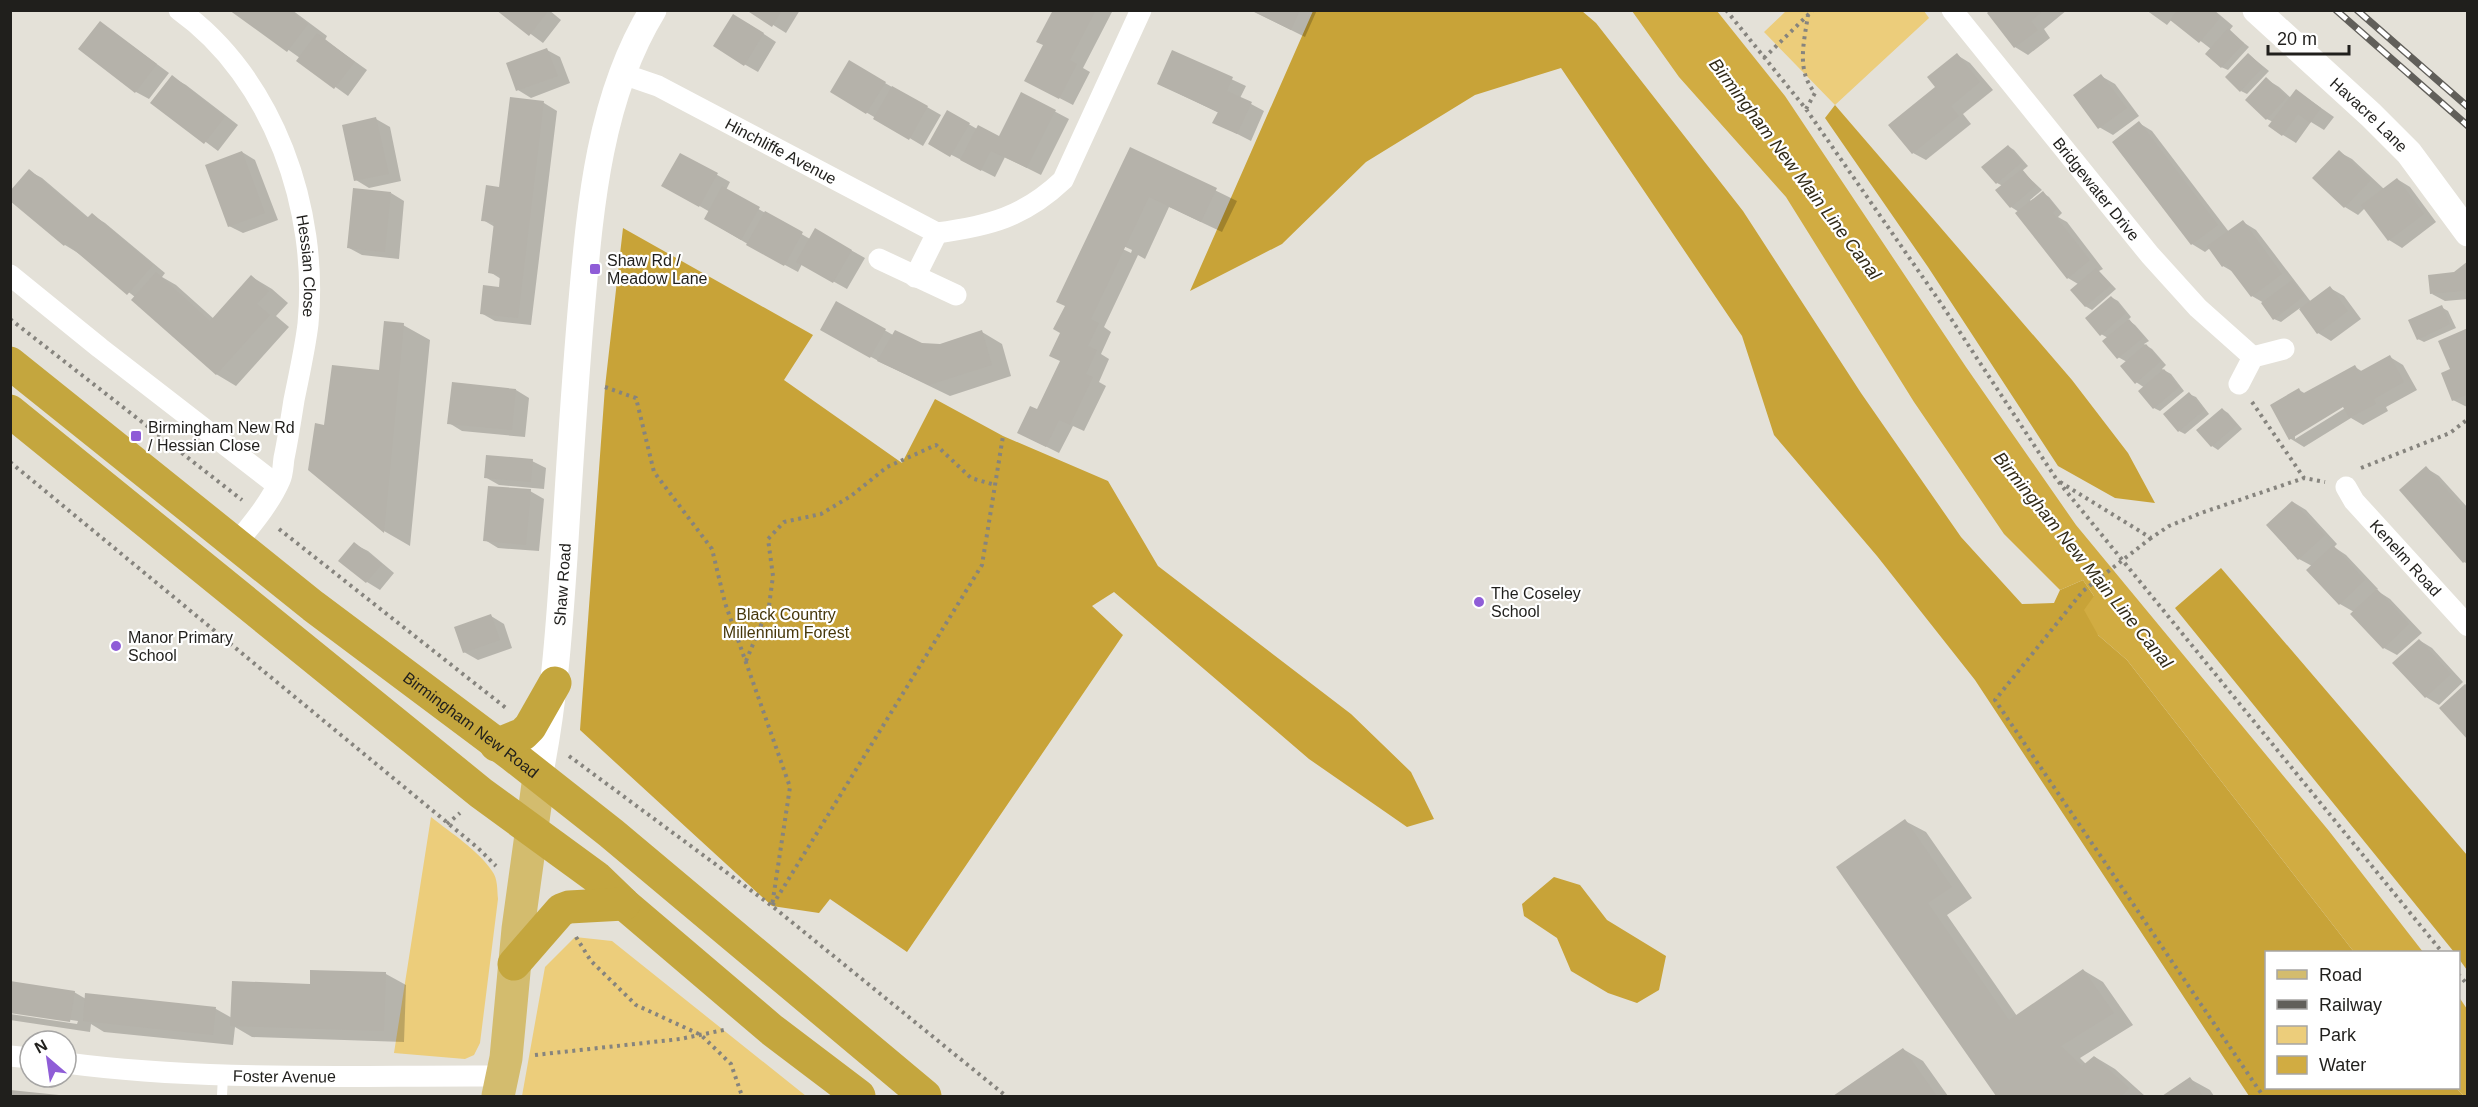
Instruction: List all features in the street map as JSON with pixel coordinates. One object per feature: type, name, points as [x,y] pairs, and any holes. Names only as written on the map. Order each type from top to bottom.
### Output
[{"type":"highway","name":"Birmingham New Road","points":[[10,363],[314,606],[611,833],[925,1096]]},
{"type":"highway","points":[[10,411],[481,793],[596,877],[624,904],[772,1030],[859,1096]]},
{"type":"highway","points":[[496,745],[523,734],[538,734],[555,683]]},
{"type":"highway","points":[[514,964],[561,910],[569,907],[624,904]]},
{"type":"main road","points":[[502,1077],[514,964],[539,777]]},
{"type":"street","name":"Hessian Close","points":[[179,10],[224,49],[249,83],[282,150],[302,212],[309,268],[308,324],[280,480],[260,514],[236,544]]},
{"type":"street","points":[[915,277],[937,233],[985,225],[1025,210],[1047,196],[1063,180],[1141,10]]},
{"type":"street","name":"Bridgewater Drive","points":[[1952,10],[2150,255],[2198,308],[2253,357]]},
{"type":"street","name":"Havacre Lane","points":[[2256,10],[2371,115],[2409,153],[2468,233]]},
{"type":"street","name":"Shaw Road","points":[[555,683],[589,219],[607,126],[623,74],[646,13]]},
{"type":"street","name":"Hinchliffe Avenue","points":[[623,74],[658,86],[937,233]]},
{"type":"street","points":[[879,259],[956,295]]},
{"type":"street","points":[[10,275],[277,485]]},
{"type":"street","points":[[2239,384],[2253,357],[2284,349]]},
{"type":"street","name":"Kenelm Road","points":[[2344,478],[2354,501],[2468,626]]},
{"type":"street","points":[[538,734],[539,777]]},
{"type":"street","name":"Foster Avenue","points":[[78,1065],[109,1069],[224,1075],[502,1077]]},
{"type":"lane","points":[[222,1096],[224,1075]]},
{"type":"path","points":[[1726,10],[1806,109],[1940,302],[2057,480],[2441,951]]},
{"type":"path","points":[[1764,58],[1813,10]]},
{"type":"path","points":[[1806,109],[1815,93],[1808,85],[1801,62],[1808,15]]},
{"type":"path","points":[[10,319],[538,734],[635,803],[772,906],[1006,1096]]},
{"type":"path","points":[[2239,384],[2304,478]]},
{"type":"path","points":[[605,387],[636,398],[654,472],[712,549],[725,603],[789,787],[772,906]]},
{"type":"path","points":[[2263,1096],[1995,700],[2083,591],[2134,550],[2169,526],[2304,478],[2320,481],[2344,478],[2450,433],[2468,419]]},
{"type":"path","points":[[772,906],[982,565],[1003,436]]},
{"type":"path","points":[[746,661],[769,606],[773,576],[768,539],[784,522],[821,514],[851,496],[887,467],[936,445],[971,477],[994,485]]},
{"type":"path","points":[[10,462],[447,824],[466,807]]},
{"type":"path","points":[[2057,480],[2151,538]]},
{"type":"path","points":[[575,935],[591,961],[636,1005],[701,1035],[731,1064],[742,1096]]},
{"type":"path","points":[[502,1077],[734,1028]]},
{"type":"green space","points":[[1313,11],[1582,11],[1596,23],[1743,211],[1861,393],[1961,537],[2022,604],[2054,603],[2060,590],[2083,580],[2094,596],[2098,635],[2127,660],[2353,951],[2265,951],[2265,1089],[2457,1089],[2464,1096],[2249,1096],[1975,680],[1877,556],[1774,435],[1742,336],[1561,68],[1475,95],[1366,162],[1282,244],[1190,291]]},
{"type":"green space","points":[[1786,11],[1924,11],[1929,18],[1835,105],[1764,32]]},
{"type":"green space","points":[[1835,105],[2072,380],[2128,453],[2155,503],[2115,498],[2058,466],[1928,267],[1825,118]]},
{"type":"green space","name":"Black Country Millennium Forest","points":[[623,228],[813,335],[784,380],[902,463],[935,399],[1003,436],[1108,481],[1158,566],[1351,714],[1411,772],[1434,819],[1407,827],[1309,759],[1114,592],[1092,606],[1123,635],[907,952],[830,899],[819,913],[772,906],[580,730],[605,387]]},
{"type":"green space","points":[[2221,568],[2467,855],[2467,970],[2460,960],[2460,951],[2453,951],[2175,608]]},
{"type":"green space","points":[[431,817],[464,842],[486,863],[494,874],[497,884],[498,899],[480,1043],[474,1055],[465,1059],[394,1053]]},
{"type":"green space","points":[[1554,877],[1580,885],[1607,920],[1666,956],[1659,990],[1637,1003],[1608,993],[1571,971],[1557,938],[1524,916],[1522,904]]},
{"type":"green space","points":[[575,937],[612,941],[806,1096],[522,1096],[545,967]]},
{"type":"water","name":"Birmingham New Main Line Canal","points":[[1632,11],[1717,11],[1785,96],[1966,367],[2076,525],[2329,831],[2422,951],[2353,951],[2127,660],[2098,635],[2084,610],[2094,596],[2083,580],[2060,590],[2004,534],[1914,402],[1786,197],[1679,77]]},
{"type":"water","points":[[2460,998],[2467,1009],[2467,1096],[2457,1089],[2460,1089]]},
{"type":"building","points":[[229,10],[290,10],[308,24],[287,52]]},
{"type":"building","points":[[496,10],[549,10],[529,36]]},
{"type":"building","points":[[746,10],[782,10],[772,27]]},
{"type":"building","points":[[1053,10],[1096,10],[1070,60],[1077,64],[1059,99],[1024,81],[1043,45],[1036,42]]},
{"type":"building","points":[[1250,10],[1300,10],[1291,30]]},
{"type":"building","points":[[1990,10],[2044,10],[2031,21],[2038,30],[2014,48],[1987,13]]},
{"type":"building","points":[[2177,10],[2212,10],[2221,17],[2199,43],[2170,20]]},
{"type":"building","points":[[733,14],[764,33],[744,66],[713,46]]},
{"type":"building","points":[[100,21],[157,64],[135,93],[78,49]]},
{"type":"building","points":[[2228,28],[2244,43],[2221,68],[2205,54]]},
{"type":"building","points":[[317,33],[355,62],[334,89],[296,61]]},
{"type":"building","points":[[547,48],[558,76],[516,91],[506,63]]},
{"type":"building","points":[[1172,50],[1233,77],[1227,91],[1252,102],[1237,134],[1212,123],[1218,112],[1157,84]]},
{"type":"building","points":[[1957,53],[1980,82],[1951,106],[1959,116],[1912,154],[1888,125],[1935,87],[1927,77]]},
{"type":"building","points":[[2248,53],[2263,67],[2240,92],[2225,77]]},
{"type":"building","points":[[849,60],[886,82],[866,114],[830,92]]},
{"type":"building","points":[[2101,74],[2127,108],[2098,129],[2073,95]]},
{"type":"building","points":[[172,75],[225,117],[204,144],[150,103]]},
{"type":"building","points":[[2266,77],[2287,97],[2266,120],[2245,100]]},
{"type":"building","points":[[892,86],[928,106],[909,140],[873,119]]},
{"type":"building","points":[[2296,89],[2321,108],[2310,123],[2298,114],[2282,136],[2268,126]]},
{"type":"building","points":[[1021,92],[1056,110],[1027,168],[991,151],[981,171],[960,160],[978,125],[999,136]]},
{"type":"building","points":[[510,97],[544,101],[518,318],[480,314],[483,285],[499,287],[500,275],[488,273],[494,222],[481,221],[486,185],[499,187]]},
{"type":"building","points":[[947,110],[970,123],[950,157],[928,144]]},
{"type":"building","points":[[376,117],[389,174],[354,181],[342,125]]},
{"type":"building","points":[[2139,121],[2218,225],[2191,245],[2112,142]]},
{"type":"building","points":[[2008,145],[2022,162],[1996,184],[1981,167]]},
{"type":"building","points":[[1130,147],[1217,188],[1201,222],[1149,197],[1091,319],[1099,323],[1088,346],[1097,350],[1086,374],[1093,377],[1070,425],[1059,420],[1046,447],[1017,433],[1030,406],[1037,409],[1060,361],[1049,356],[1060,333],[1053,329],[1065,306],[1056,302]]},
{"type":"building","points":[[2339,150],[2371,180],[2344,208],[2312,178]]},
{"type":"building","points":[[242,151],[265,213],[228,227],[205,165]]},
{"type":"building","points":[[680,153],[718,173],[699,207],[661,186]]},
{"type":"building","points":[[29,169],[87,218],[92,213],[153,265],[127,295],[66,243],[64,246],[10,201],[10,191]]},
{"type":"building","points":[[2022,169],[2036,186],[2010,208],[1995,190]]},
{"type":"building","points":[[2397,178],[2424,214],[2388,241],[2361,205]]},
{"type":"building","points":[[722,186],[760,207],[741,240],[704,219]]},
{"type":"building","points":[[353,188],[391,192],[385,252],[347,248]]},
{"type":"building","points":[[2043,191],[2057,209],[2053,213],[2090,260],[2067,279],[2015,213]]},
{"type":"building","points":[[765,211],[803,232],[784,266],[746,245]]},
{"type":"building","points":[[2243,220],[2282,274],[2251,297],[2226,264],[2222,267],[2207,246]]},
{"type":"building","points":[[815,228],[852,250],[833,283],[796,262]]},
{"type":"building","points":[[2468,261],[2468,296],[2463,291],[2430,294],[2428,275],[2454,272]]},
{"type":"building","points":[[2096,268],[2111,285],[2085,307],[2070,290]]},
{"type":"building","points":[[156,272],[210,321],[251,275],[269,291],[257,304],[270,315],[216,375],[131,300]]},
{"type":"building","points":[[2292,280],[2304,296],[2273,320],[2261,303]]},
{"type":"building","points":[[2330,286],[2348,311],[2317,334],[2299,309]]},
{"type":"building","points":[[2111,296],[2126,313],[2100,336],[2085,318]]},
{"type":"building","points":[[836,301],[886,329],[870,358],[820,330]]},
{"type":"building","points":[[2442,305],[2450,324],[2417,340],[2408,320]]},
{"type":"building","points":[[2129,319],[2144,337],[2117,359],[2102,341]]},
{"type":"building","points":[[384,321],[404,323],[384,533],[308,470],[315,423],[324,425],[332,365],[379,370]]},
{"type":"building","points":[[2468,328],[2468,362],[2465,363],[2468,369],[2468,394],[2452,401],[2441,373],[2450,369],[2438,341]]},
{"type":"building","points":[[895,330],[922,343],[940,344],[982,330],[992,365],[929,385],[877,361]]},
{"type":"building","points":[[2146,344],[2161,361],[2135,384],[2120,366]]},
{"type":"building","points":[[2390,355],[2404,382],[2374,399],[2376,404],[2349,418],[2343,407],[2289,440],[2270,405],[2299,388],[2302,394],[2355,365],[2359,372]]},
{"type":"building","points":[[2164,369],[2179,387],[2153,409],[2138,391]]},
{"type":"building","points":[[452,382],[516,389],[512,430],[447,424]]},
{"type":"building","points":[[2189,392],[2204,410],[2178,432],[2163,414]]},
{"type":"building","points":[[2222,408],[2237,425],[2211,447],[2196,430]]},
{"type":"building","points":[[486,455],[533,459],[531,482],[484,478]]},
{"type":"building","points":[[2426,466],[2468,514],[2468,559],[2463,563],[2399,490]]},
{"type":"building","points":[[488,486],[531,489],[526,545],[483,541]]},
{"type":"building","points":[[2292,501],[2325,535],[2298,560],[2266,525]]},
{"type":"building","points":[[354,542],[382,564],[366,583],[338,561]]},
{"type":"building","points":[[2333,545],[2365,580],[2339,605],[2306,570]]},
{"type":"building","points":[[2377,589],[2409,624],[2383,649],[2350,614]]},
{"type":"building","points":[[491,614],[500,640],[463,653],[454,627]]},
{"type":"building","points":[[2419,639],[2451,674],[2425,698],[2392,663]]},
{"type":"building","points":[[2465,684],[2468,686],[2468,740],[2439,708]]},
{"type":"building","points":[[1905,819],[1952,887],[1928,903],[2009,1020],[2083,969],[2114,1013],[2061,1046],[2082,1066],[2094,1056],[2129,1088],[2122,1096],[1996,1096],[1836,867]]},
{"type":"building","points":[[310,970],[386,972],[384,1031],[230,1026],[232,981],[310,984]]},
{"type":"building","points":[[10,981],[75,991],[70,1022],[10,1013]]},
{"type":"building","points":[[85,993],[216,1007],[213,1035],[83,1021]]},
{"type":"building","points":[[1903,1048],[1937,1096],[1833,1096]]},
{"type":"building","points":[[2190,1077],[2203,1096],[2162,1096]]},
{"type":"building","points":[[10,1090],[59,1095],[59,1096],[10,1096]]},
{"type":"railway","points":[[2336,10],[2468,126]]},
{"type":"railway","points":[[2357,10],[2468,107]]},
{"type":"place","name":"Shaw Rd / Meadow Lane","points":[[595,269]]},
{"type":"place","name":"Birmingham New Rd / Hessian Close","points":[[136,436]]},
{"type":"place","name":"The Coseley School","points":[[1479,602]]},
{"type":"place","name":"Manor Primary School","points":[[116,646]]}]
